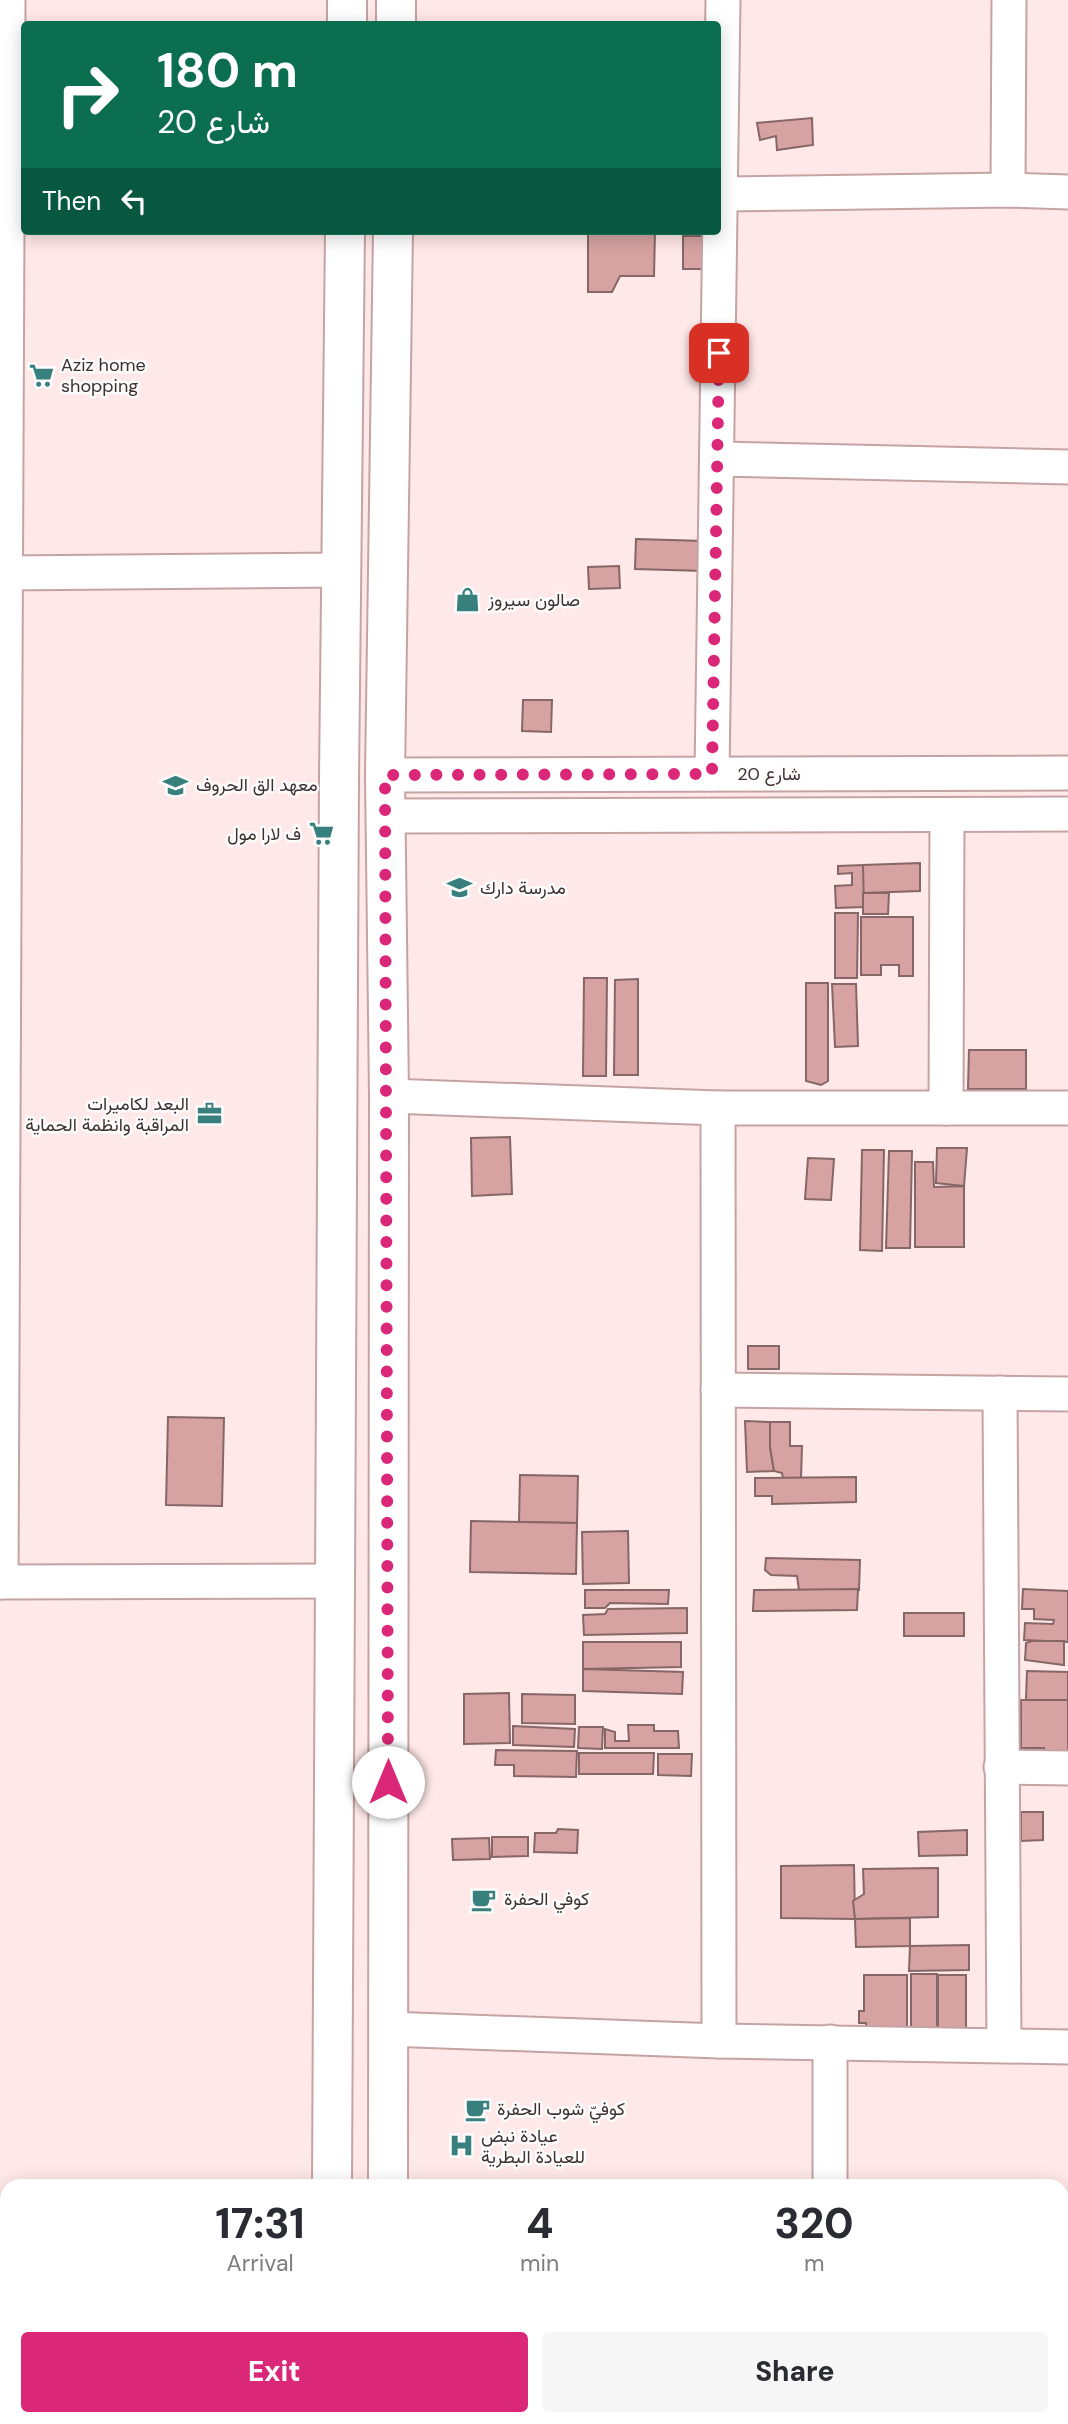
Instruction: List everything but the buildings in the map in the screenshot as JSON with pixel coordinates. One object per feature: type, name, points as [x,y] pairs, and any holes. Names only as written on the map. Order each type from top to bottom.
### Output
[{"type":"main road","points":[[347,0],[347,21]]},
{"type":"main road","points":[[396,0],[396,21]]},
{"type":"main road","points":[[332,2179],[345,235]]},
{"type":"main road","points":[[387,2179],[388,1096],[385,775],[393,235]]},
{"type":"main road","points":[[332,2112],[356,2125],[381,2116],[387,2105]]},
{"type":"street","points":[[8,0],[4,174],[3,436],[6,573],[0,1296],[1,1582],[336,1581]]},
{"type":"street","points":[[723,0],[721,194],[1007,190],[1068,192]]},
{"type":"street","points":[[1007,190],[1009,0]]},
{"type":"street","points":[[712,774],[721,235]]},
{"type":"street","points":[[719,460],[1068,467]]},
{"type":"street","points":[[6,573],[342,570]]},
{"type":"street","name":"شارع 20","points":[[385,775],[1068,773]]},
{"type":"street","points":[[386,816],[1068,814]]},
{"type":"street","points":[[946,1108],[947,815]]},
{"type":"street","points":[[388,1096],[718,1108],[1068,1108]]},
{"type":"street","points":[[718,1108],[719,2041]]},
{"type":"street","points":[[719,1390],[1068,1394]]},
{"type":"street","points":[[1000,1393],[1004,2046]]},
{"type":"street","points":[[1001,1767],[1068,1768]]},
{"type":"street","points":[[388,2029],[719,2041],[1068,2046]]},
{"type":"street","points":[[830,2042],[830,2179]]},
{"type":"place","name":"Aziz home shopping","points":[[41,375]]},
{"type":"place","name":"صالون سيروز","points":[[468,600]]},
{"type":"place","name":"معهد الق الحروف","points":[[176,785]]},
{"type":"place","name":"ف لارا مول","points":[[321,834]]},
{"type":"place","name":"مدرسة دارك","points":[[460,888]]},
{"type":"place","name":"البعد لكاميرات المراقبة وانظمة الحماية","points":[[209,1114]]},
{"type":"place","name":"كوفي الحفرة","points":[[484,1899]]},
{"type":"place","name":"كوفيّ شوب الحفرة","points":[[477,2109]]},
{"type":"place","name":"عيادة نبض للعيادة البطرية","points":[[461,2146]]},
{"type":"route","points":[[388,1782],[385,775],[712,774],[719,353]]}]
